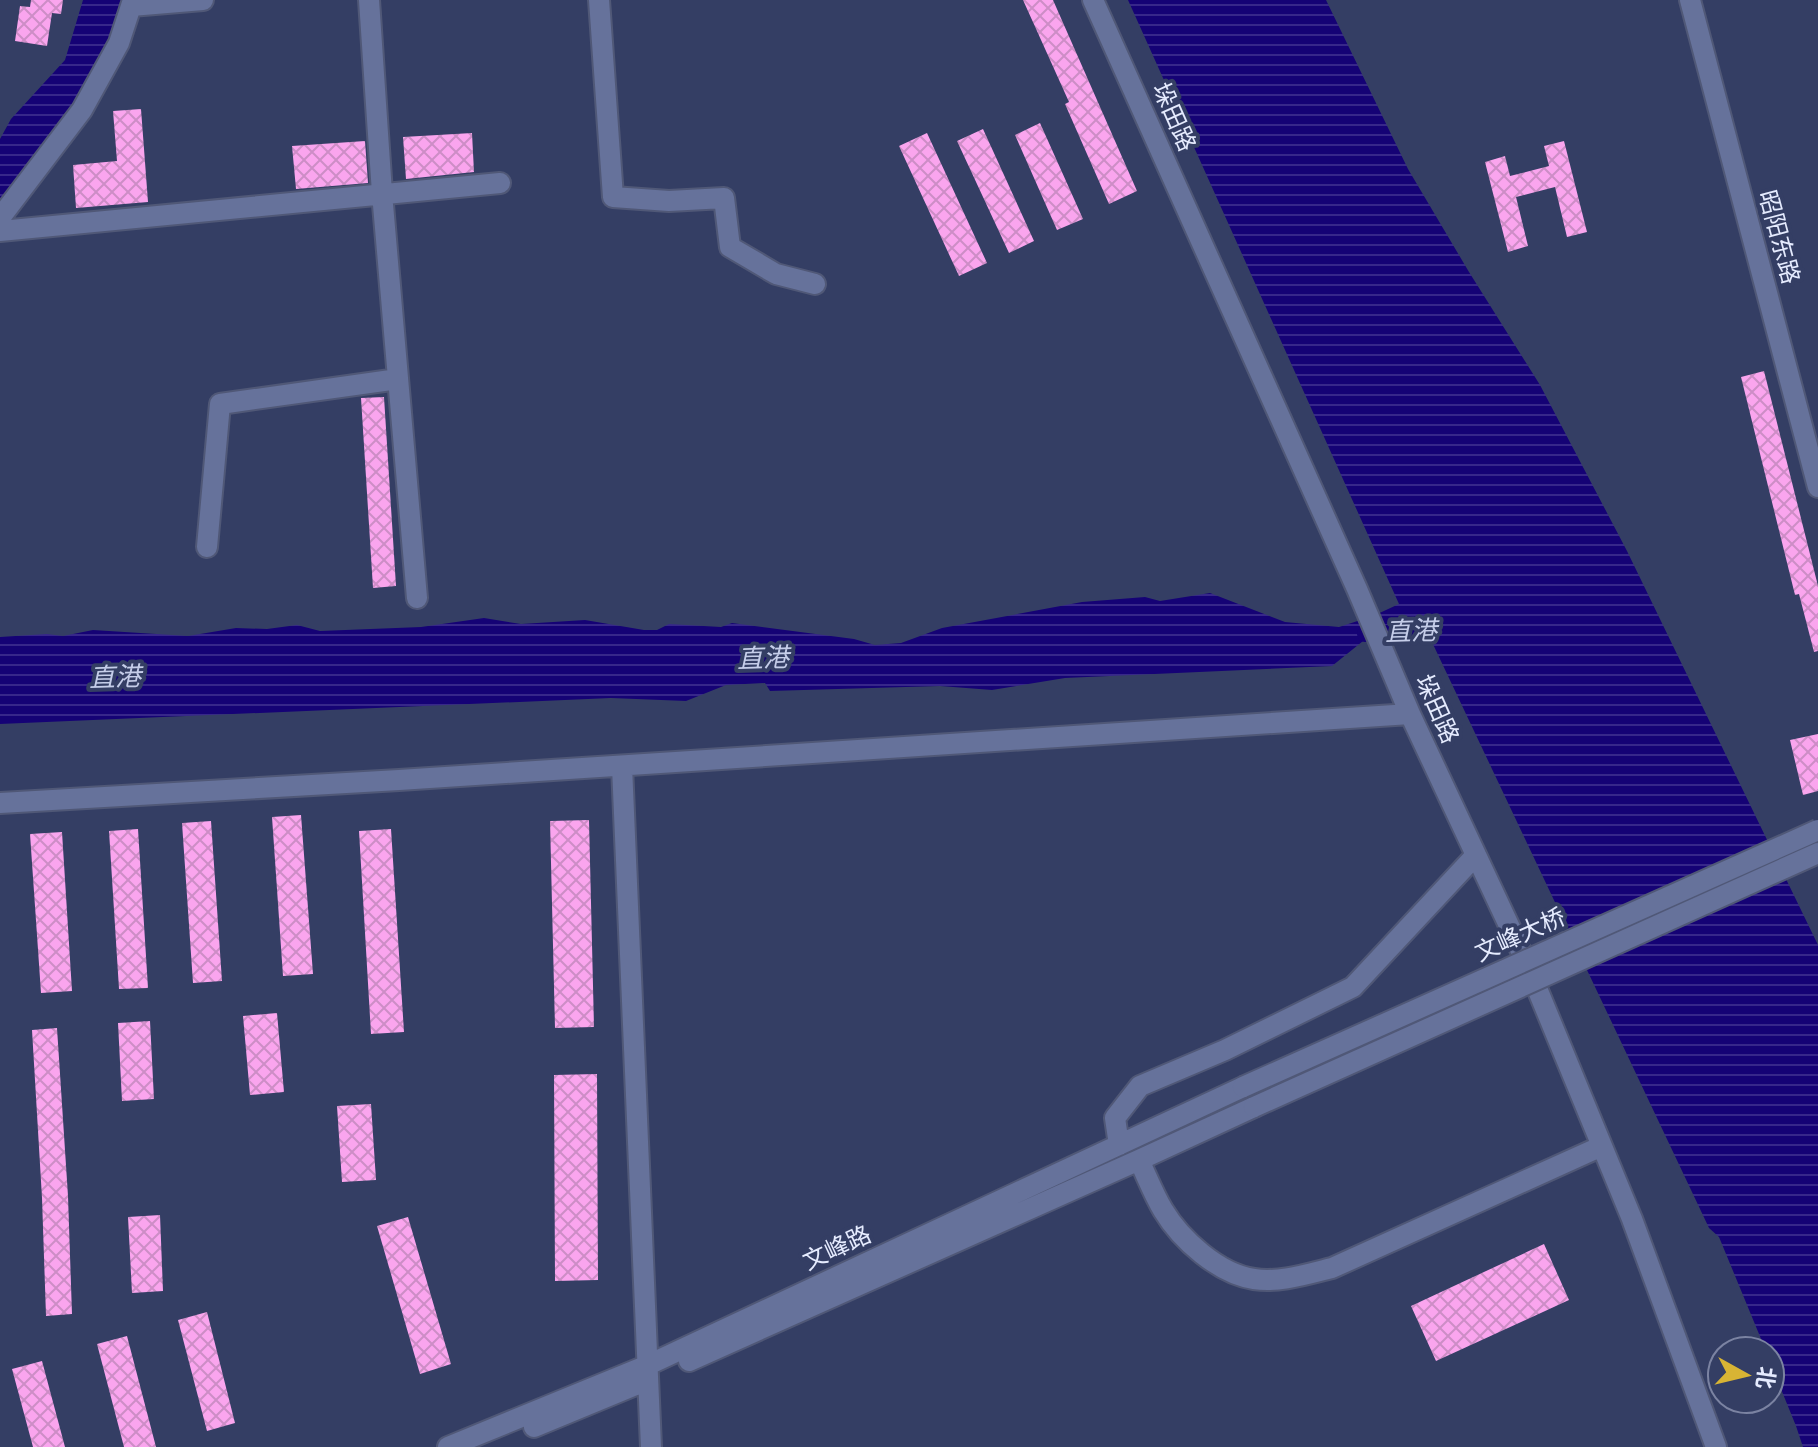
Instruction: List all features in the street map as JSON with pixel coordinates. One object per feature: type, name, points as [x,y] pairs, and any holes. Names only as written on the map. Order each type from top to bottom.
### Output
[{"type":"street","points":[[0,218],[82,110],[119,43],[132,3],[203,0]]},
{"type":"street","points":[[369,0],[382,193],[417,598]]},
{"type":"street","points":[[599,0],[613,197],[669,201],[724,198],[730,247],[776,274],[815,284]]},
{"type":"street","name":"垛田路","points":[[1093,0],[1410,714],[1527,964],[1632,1219],[1716,1447]]},
{"type":"street","name":"昭阳东路","points":[[1690,0],[1818,487]]},
{"type":"street","points":[[0,231],[500,183]]},
{"type":"street","points":[[207,547],[220,404],[398,379]]},
{"type":"street","points":[[0,803],[1410,714]]},
{"type":"street","points":[[622,766],[651,1447]]},
{"type":"street","name":"文峰大桥","points":[[1243,1087],[1818,830]]},
{"type":"street","name":"文峰大桥","points":[[1254,1107],[1818,853]]},
{"type":"street","points":[[1119,1145],[1115,1118],[1140,1086],[1225,1050],[1353,987],[1476,855]]},
{"type":"street","name":"文峰路","points":[[482,1447],[594,1403],[648,1372],[1243,1087]]},
{"type":"street","name":"文峰路","points":[[448,1447],[648,1372],[1139,1160],[1254,1107]]},
{"type":"street","points":[[1139,1160],[1164,1211],[1194,1247],[1226,1272],[1255,1279],[1291,1278],[1332,1268],[1602,1146]]},
{"type":"water","points":[[83,0],[133,0],[119,43],[0,218],[0,139],[11,119],[65,60]]},
{"type":"water","points":[[1128,0],[1326,0],[1408,169],[1540,385],[1627,551],[1818,945],[1818,1447],[1803,1447],[1786,1401],[1786,1335],[1759,1335],[1719,1237],[1709,1228],[1431,640],[1415,639],[1406,619],[1378,629],[1332,666],[1065,678],[992,690],[940,686],[770,691],[765,683],[726,685],[686,701],[611,698],[0,724],[0,637],[63,636],[93,630],[188,636],[236,628],[267,629],[297,625],[320,631],[421,627],[484,618],[521,624],[585,620],[644,630],[657,630],[669,624],[721,627],[732,623],[854,639],[875,645],[901,643],[942,628],[1082,602],[1145,597],[1160,601],[1210,593],[1285,622],[1339,627],[1399,604]]},
{"type":"building","points":[[31,0],[63,0],[61,14],[52,13],[47,46],[15,41],[20,6],[30,7]]},
{"type":"building","points":[[1023,0],[1053,0],[1137,191],[1109,204],[1065,104],[1069,102]]},
{"type":"building","points":[[141,109],[148,202],[76,208],[73,165],[117,161],[113,111]]},
{"type":"building","points":[[1040,123],[1083,219],[1057,230],[1015,135]]},
{"type":"building","points":[[983,129],[1034,241],[1009,253],[957,141]]},
{"type":"building","points":[[472,133],[474,172],[406,179],[403,137]]},
{"type":"building","points":[[927,133],[987,263],[959,276],[899,146]]},
{"type":"building","points":[[365,141],[368,183],[296,189],[292,146]]},
{"type":"building","points":[[1564,141],[1587,232],[1567,237],[1555,187],[1516,197],[1528,246],[1508,252],[1485,162],[1505,156],[1510,176],[1549,166],[1544,146]]},
{"type":"building","points":[[1764,371],[1818,586],[1818,651],[1814,652],[1799,594],[1795,595],[1741,377]]},
{"type":"building","points":[[384,397],[396,586],[373,588],[361,398]]},
{"type":"building","points":[[1818,734],[1818,791],[1803,795],[1790,740]]},
{"type":"building","points":[[301,815],[313,974],[283,976],[272,817]]},
{"type":"building","points":[[589,820],[594,1027],[555,1028],[550,821]]},
{"type":"building","points":[[211,821],[222,981],[193,983],[182,823]]},
{"type":"building","points":[[138,829],[148,988],[119,989],[109,831]]},
{"type":"building","points":[[391,829],[404,1032],[371,1034],[359,831]]},
{"type":"building","points":[[62,832],[72,991],[41,993],[30,834]]},
{"type":"building","points":[[277,1013],[284,1092],[250,1095],[243,1016]]},
{"type":"building","points":[[150,1021],[154,1099],[122,1101],[118,1023]]},
{"type":"building","points":[[57,1028],[72,1314],[46,1316],[32,1030]]},
{"type":"building","points":[[597,1074],[598,1280],[555,1281],[554,1075]]},
{"type":"building","points":[[371,1104],[376,1180],[342,1182],[337,1106]]},
{"type":"building","points":[[160,1215],[163,1291],[132,1293],[128,1217]]},
{"type":"building","points":[[408,1217],[451,1364],[420,1374],[377,1226]]},
{"type":"building","points":[[1544,1244],[1569,1300],[1436,1361],[1411,1306]]},
{"type":"building","points":[[207,1312],[235,1423],[207,1431],[178,1320]]},
{"type":"building","points":[[127,1336],[156,1447],[124,1447],[97,1344]]},
{"type":"building","points":[[42,1361],[65,1447],[33,1447],[12,1369]]},
{"type":"waterway","name":"直港","points":[[1365,634],[1433,631]]}]
